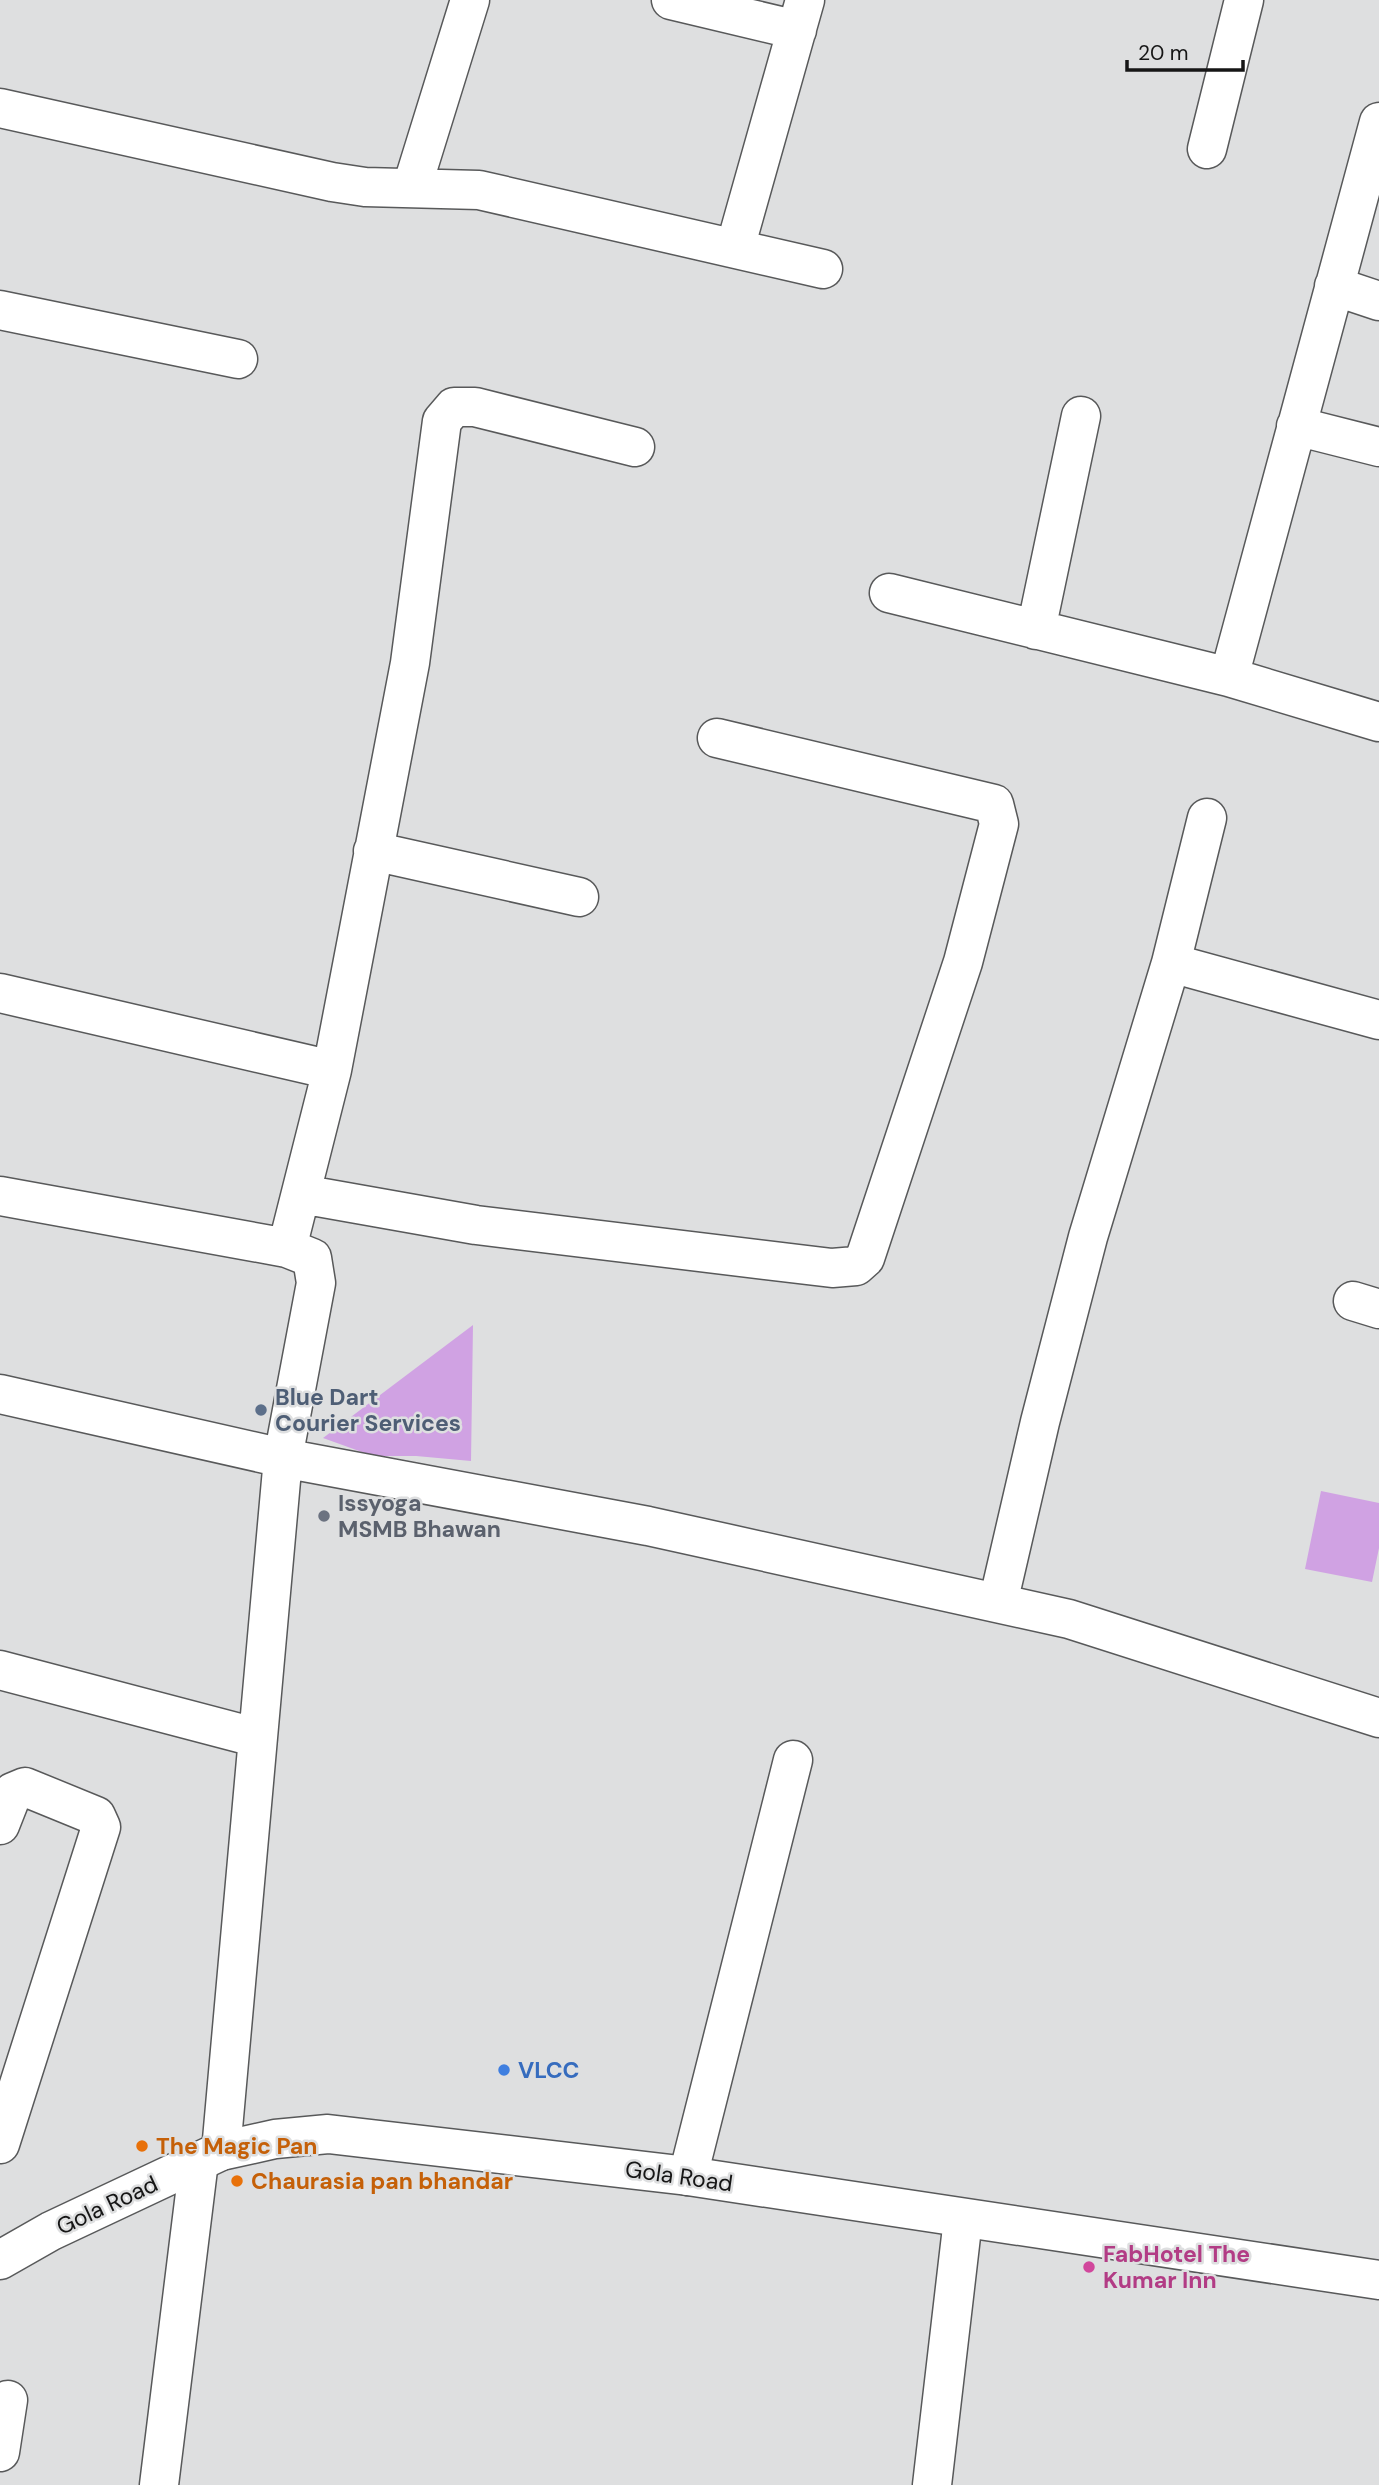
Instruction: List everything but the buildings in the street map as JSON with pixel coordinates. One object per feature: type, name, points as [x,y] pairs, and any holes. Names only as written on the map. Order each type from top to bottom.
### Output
[{"type":"street","points":[[412,187],[470,0]]},
{"type":"street","points":[[671,0],[801,15],[735,248]]},
{"type":"street","points":[[1207,149],[1244,0]]},
{"type":"street","points":[[0,108],[332,183],[365,187],[479,190],[823,268]]},
{"type":"street","points":[[1229,677],[1379,122]]},
{"type":"street","points":[[1334,286],[1379,301]]},
{"type":"street","points":[[0,310],[239,359]]},
{"type":"street","points":[[287,1248],[332,1070],[410,663],[440,433],[447,412],[454,407],[475,407],[635,447]]},
{"type":"street","points":[[1036,630],[1081,416]]},
{"type":"street","points":[[1296,426],[1379,447]]},
{"type":"street","points":[[889,593],[1229,677],[1379,722]]},
{"type":"street","points":[[301,1194],[476,1225],[832,1268],[856,1266],[866,1258],[963,962],[999,824],[994,804],[717,738]]},
{"type":"street","points":[[998,1603],[1040,1422],[1088,1237],[1171,963],[1207,818]]},
{"type":"street","points":[[373,850],[579,897]]},
{"type":"street","points":[[1171,963],[1379,1020]]},
{"type":"street","points":[[0,993],[332,1070]]},
{"type":"street","points":[[0,1196],[287,1248],[312,1258],[316,1283],[283,1458],[258,1738],[210,2156],[159,2485]]},
{"type":"street","points":[[0,1394],[283,1458],[648,1526],[1069,1619],[1379,1718]]},
{"type":"street","points":[[0,1670],[258,1738]]},
{"type":"street","points":[[688,2176],[793,1760]]},
{"type":"street","points":[[0,1825],[13,1792],[25,1787],[96,1816],[101,1826],[0,2144]]},
{"type":"street","name":"Gola Road","points":[[0,2260],[51,2231],[210,2156],[275,2139],[328,2134],[688,2176],[1379,2280]]},
{"type":"street","points":[[932,2485],[964,2219]]},
{"type":"street","points":[[0,2452],[8,2400]]},
{"type":"place","name":"Blue Dart Courier Services","points":[[261,1410]]},
{"type":"place","name":"Issyoga MSMB Bhawan","points":[[324,1516]]},
{"type":"place","name":"VLCC","points":[[504,2070]]},
{"type":"place","name":"The Magic Pan","points":[[142,2146]]},
{"type":"place","name":"Chaurasia pan bhandar","points":[[237,2181]]},
{"type":"place","name":"FabHotel The Kumar Inn","points":[[1089,2267]]}]
